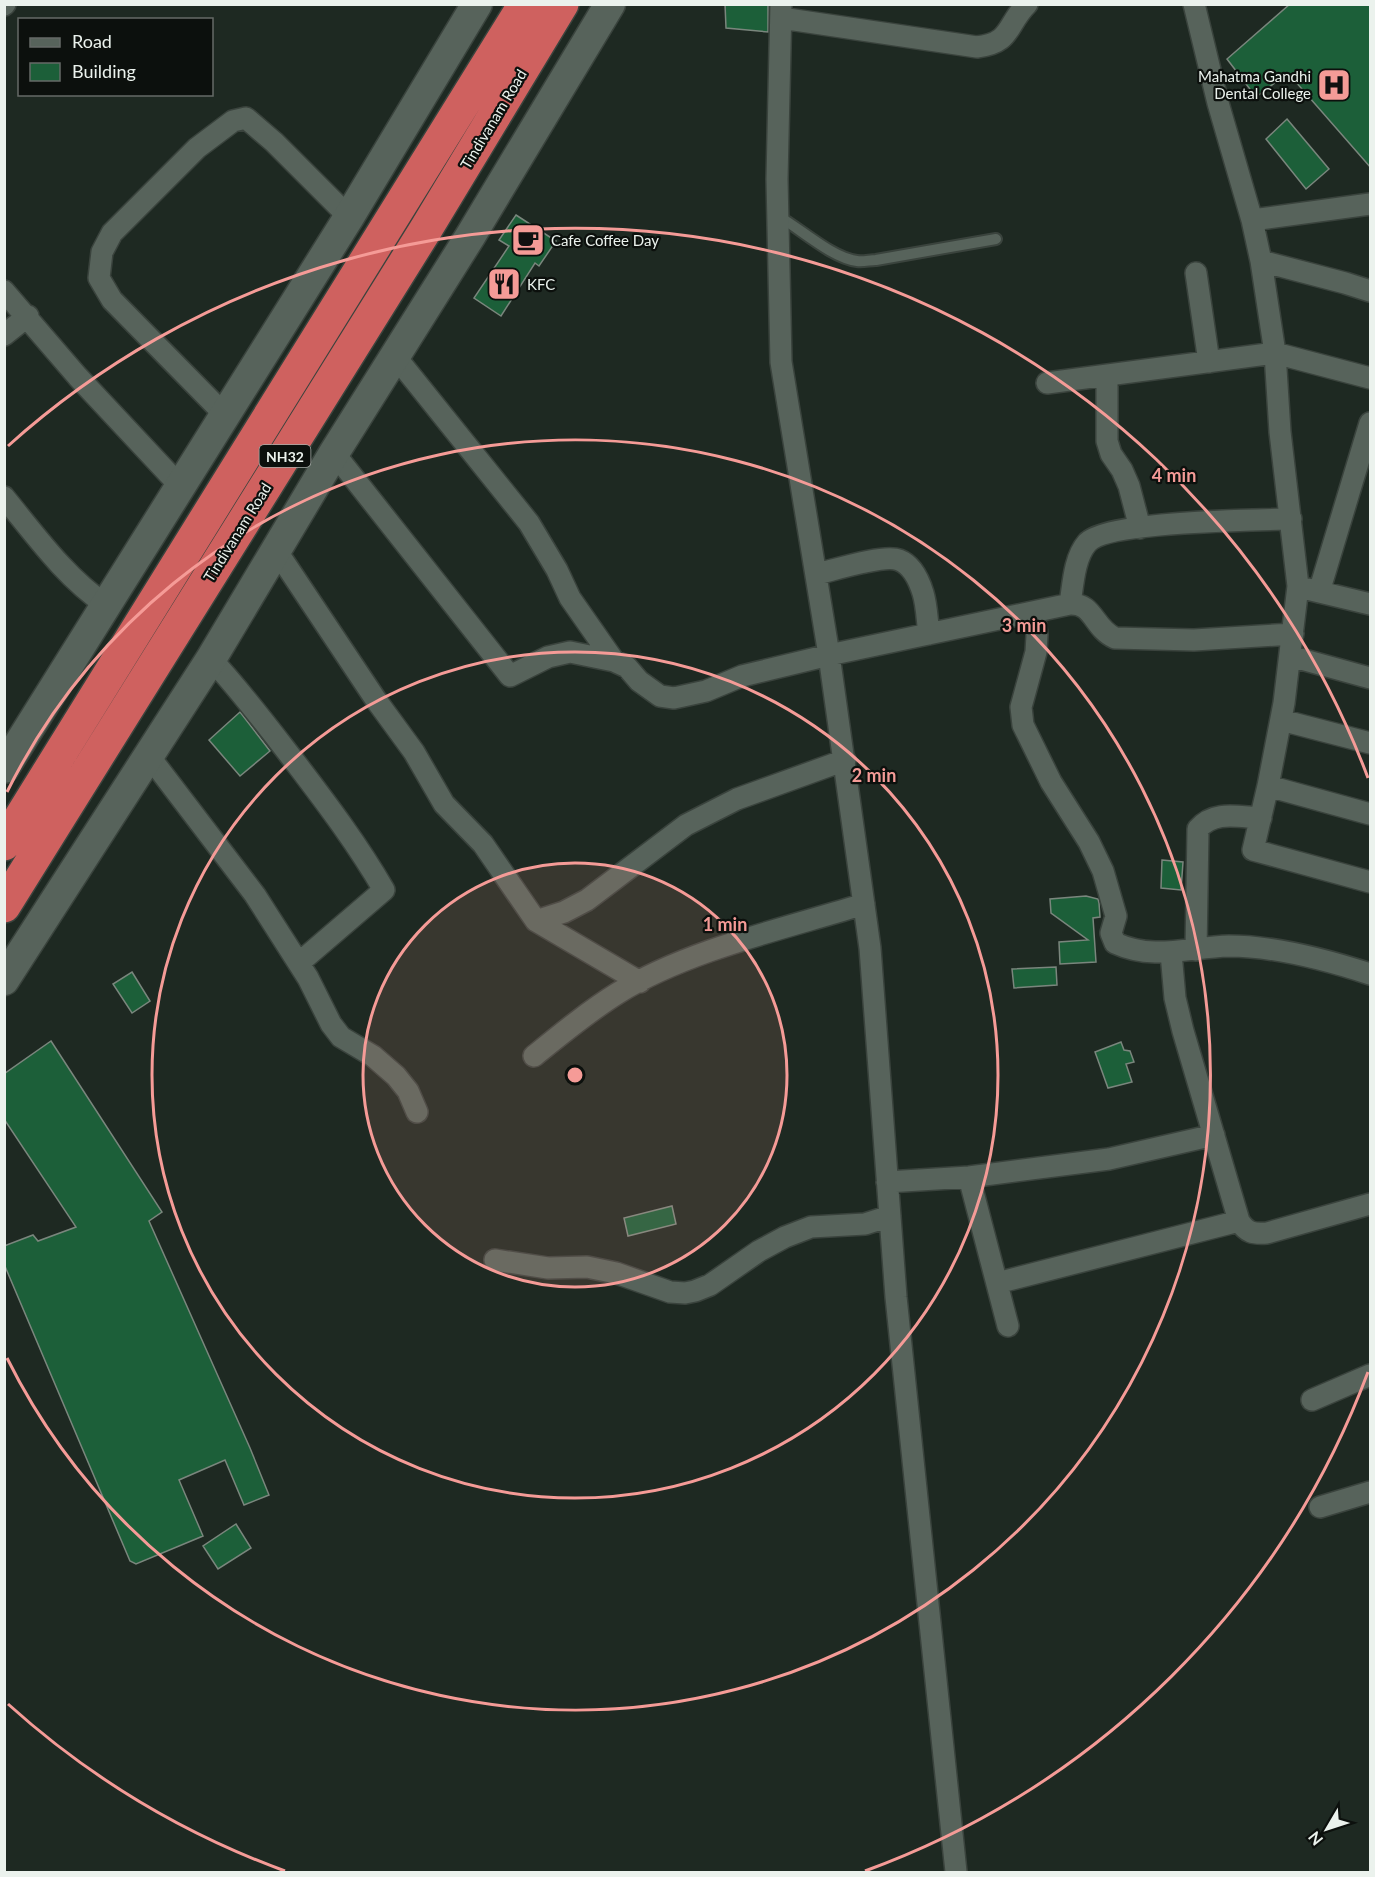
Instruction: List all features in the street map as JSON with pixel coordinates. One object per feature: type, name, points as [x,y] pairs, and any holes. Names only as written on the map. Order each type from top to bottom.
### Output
[{"type":"highway","name":"NH32","points":[[4,844],[525,4]]},
{"type":"highway","name":"Tindivanam Road","points":[[4,906],[426,229],[562,4]]},
{"type":"street","points":[[4,768],[349,217],[477,4]]},
{"type":"street","points":[[4,980],[211,659],[334,453],[471,235],[610,4]]},
{"type":"street","points":[[956,1872],[896,1297],[870,948],[817,574],[781,362],[778,216],[781,11],[977,47],[991,45],[1003,38],[1018,13],[1027,4]]},
{"type":"street","points":[[1194,4],[1261,261],[1275,353],[1280,432],[1292,519],[1298,586],[1281,720],[1253,850],[1371,882]]},
{"type":"street","points":[[225,415],[112,300],[99,278],[102,252],[112,233],[196,148],[233,121],[246,118],[274,142],[349,217]]},
{"type":"street","points":[[1252,220],[1371,204]]},
{"type":"street","points":[[1261,261],[1371,291]]},
{"type":"street","points":[[1196,273],[1209,362]]},
{"type":"street","points":[[4,291],[28,316],[78,377],[181,487]]},
{"type":"street","points":[[4,335],[28,316]]},
{"type":"street","points":[[1047,383],[1275,353],[1371,378]]},
{"type":"street","points":[[395,356],[529,523],[557,570],[570,598],[614,661]]},
{"type":"street","points":[[1107,375],[1107,441],[1111,454],[1129,486],[1140,528]]},
{"type":"street","points":[[1319,592],[1371,423]]},
{"type":"street","points":[[334,453],[510,676],[548,657],[570,652],[614,661],[627,667],[639,681],[660,696],[674,698],[706,691],[742,676],[829,655],[1070,604],[1085,607],[1104,633],[1115,638],[1194,640],[1293,634]]},
{"type":"street","points":[[4,497],[66,572],[106,605]]},
{"type":"street","points":[[1070,604],[1077,563],[1088,542],[1108,532],[1198,523],[1292,519]]},
{"type":"street","points":[[276,550],[370,691],[414,752],[444,804],[483,844],[536,921],[640,982]]},
{"type":"street","points":[[817,574],[884,558],[897,559],[907,565],[916,576],[923,594],[930,634]]},
{"type":"street","points":[[1298,586],[1371,604]]},
{"type":"street","points":[[1034,613],[1037,635],[1036,651],[1021,707],[1023,725],[1051,782],[1089,842],[1103,871],[1116,916],[1111,933],[1115,943],[1143,951],[1172,953],[1229,946],[1268,949],[1347,966],[1371,974]]},
{"type":"street","points":[[1290,656],[1371,678]]},
{"type":"street","points":[[211,659],[269,729],[341,823],[360,849],[384,890],[299,963]]},
{"type":"street","points":[[1281,720],[1371,743]]},
{"type":"street","points":[[148,756],[255,895],[299,963],[331,1024],[341,1037],[372,1056],[396,1076],[408,1091],[417,1112]]},
{"type":"street","points":[[536,921],[564,912],[587,900],[686,825],[737,799],[845,760]]},
{"type":"street","points":[[1268,786],[1371,814]]},
{"type":"street","points":[[1196,950],[1198,829],[1205,820],[1217,817],[1261,818]]},
{"type":"street","points":[[534,1056],[619,992],[671,966],[864,904]]},
{"type":"street","points":[[1172,953],[1175,998],[1239,1221],[1250,1233],[1257,1234],[1325,1218],[1371,1204]]},
{"type":"street","points":[[887,1182],[969,1177],[1110,1159],[1214,1135]]},
{"type":"street","points":[[969,1177],[1008,1326]]},
{"type":"street","points":[[495,1260],[548,1268],[587,1267],[616,1273],[670,1292],[685,1293],[710,1285],[759,1251],[811,1227],[865,1224],[890,1216]]},
{"type":"street","points":[[997,1283],[1239,1221]]},
{"type":"street","points":[[1312,1400],[1371,1375]]},
{"type":"street","points":[[1320,1507],[1371,1492]]},
{"type":"lane","points":[[778,216],[828,249],[856,261],[876,260],[996,239]]},
{"type":"building","points":[[725,4],[768,4],[768,32],[726,28]]},
{"type":"building","name":"Mahatma Gandhi Dental College","points":[[1290,4],[1371,4],[1371,168],[1288,73],[1256,97],[1227,59]]},
{"type":"building","name":"Mahatma Gandhi Dental College","points":[[1287,119],[1329,169],[1306,189],[1266,139]]},
{"type":"building","points":[[516,215],[556,241],[539,266],[535,263],[501,316],[474,298],[509,246],[499,240]]},
{"type":"building","points":[[240,712],[270,751],[240,776],[209,740]]},
{"type":"building","points":[[1162,860],[1183,862],[1181,890],[1161,888]]},
{"type":"building","points":[[1086,896],[1098,899],[1099,903],[1100,917],[1093,918],[1096,962],[1060,964],[1059,942],[1088,940],[1051,913],[1050,899]]},
{"type":"building","points":[[1056,967],[1057,985],[1014,988],[1012,969]]},
{"type":"building","points":[[132,972],[150,1001],[132,1013],[113,984]]},
{"type":"building","points":[[51,1041],[162,1212],[149,1221],[269,1495],[244,1505],[225,1460],[179,1480],[203,1536],[136,1564],[130,1561],[4,1264],[4,1246],[33,1235],[38,1241],[76,1227],[4,1119],[4,1074]]},
{"type":"building","points":[[1121,1042],[1124,1050],[1130,1051],[1134,1062],[1126,1064],[1132,1082],[1108,1088],[1095,1052]]},
{"type":"building","points":[[672,1206],[676,1224],[628,1236],[624,1218]]},
{"type":"building","points":[[236,1524],[251,1548],[218,1569],[203,1546]]},
{"type":"place","name":"Mahatma Gandhi Dental College","points":[[1334,85]]},
{"type":"place","name":"Cafe Coffee Day","points":[[528,240]]},
{"type":"place","name":"KFC","points":[[504,284]]}]
